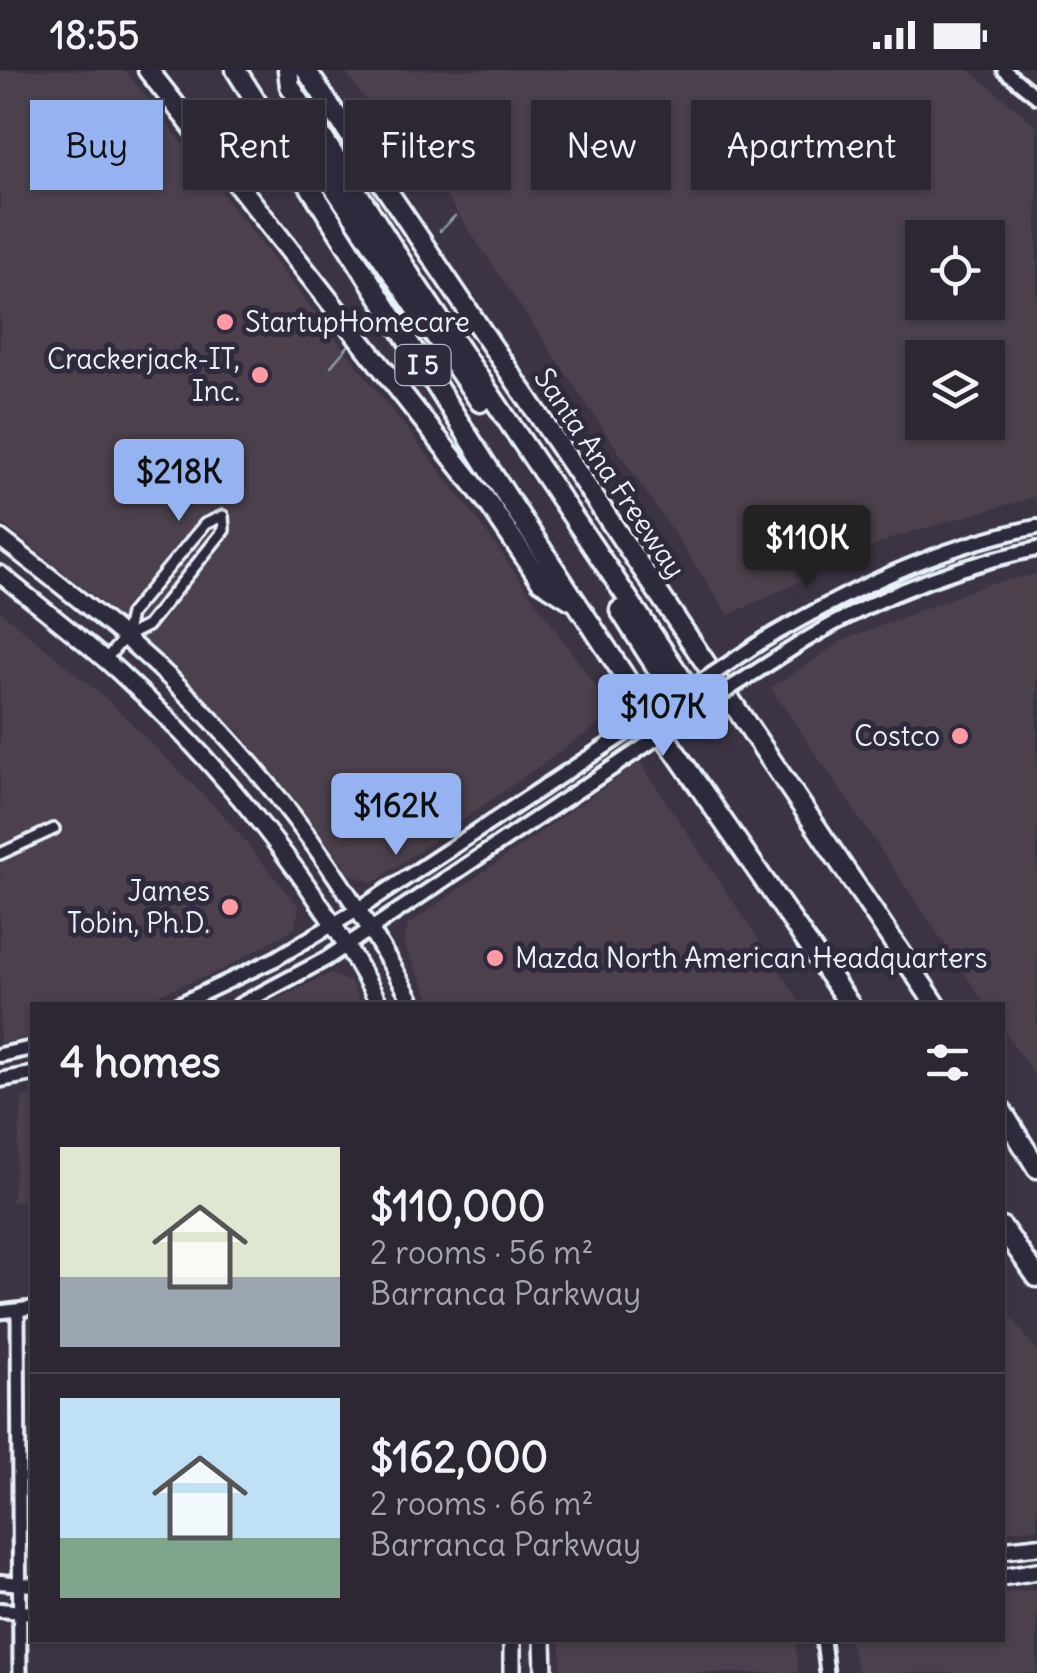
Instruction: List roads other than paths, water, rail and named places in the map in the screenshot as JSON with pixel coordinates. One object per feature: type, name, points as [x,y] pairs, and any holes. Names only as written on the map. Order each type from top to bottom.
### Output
[{"type":"highway","points":[[148,70],[489,504],[541,580],[580,606]]},
{"type":"highway","name":"I 5","points":[[236,70],[256,100]]},
{"type":"highway","points":[[288,70],[290,86],[695,712]]},
{"type":"highway","name":"Santa Ana Freeway","points":[[308,72],[934,1002]]},
{"type":"highway","points":[[325,173],[585,547]]},
{"type":"highway","name":"I 5","points":[[313,190],[486,466],[654,721],[848,1002]]},
{"type":"highway","points":[[1005,1104],[1037,1148]]},
{"type":"highway","points":[[1005,1116],[1037,1168]]},
{"type":"highway","points":[[1005,1231],[1037,1277]]},
{"type":"main road","points":[[184,1002],[275,959],[334,924],[764,640],[872,580],[954,548],[1037,527]]},
{"type":"main road","points":[[0,538],[125,637],[236,748],[284,804],[359,908],[412,1002]]},
{"type":"main road","points":[[246,1002],[371,929],[827,625],[884,597],[963,567],[1037,550]]},
{"type":"main road","points":[[0,574],[105,660],[160,712],[243,803],[334,924],[378,1002]]},
{"type":"main road","points":[[0,1055],[30,1048]]},
{"type":"main road","points":[[0,1080],[30,1074]]},
{"type":"main road","points":[[1005,1550],[1037,1546]]},
{"type":"main road","points":[[1005,1576],[1037,1571]]},
{"type":"main road","points":[[0,1582],[26,1584]]},
{"type":"main road","points":[[0,1610],[26,1612]]},
{"type":"main road","points":[[512,1642],[512,1673]]},
{"type":"main road","points":[[543,1642],[544,1673]]},
{"type":"street","points":[[1004,70],[1037,98]]},
{"type":"street","points":[[105,660],[125,637],[147,626],[162,608],[224,530],[223,516],[205,524],[130,614],[125,637]]},
{"type":"street","points":[[0,854],[54,829]]},
{"type":"street","points":[[0,1312],[30,1308]]},
{"type":"street","points":[[18,1311],[26,1584],[20,1673]]},
{"type":"street","points":[[823,1642],[827,1673]]},
{"type":"waterway","points":[[440,231],[455,216]]},
{"type":"waterway","points":[[331,366],[349,345]]},
{"type":"place","name":"StartupHomecare","points":[[225,322]]},
{"type":"place","name":"Crackerjack-IT, Inc.","points":[[260,375]]},
{"type":"place","name":"Costco","points":[[960,736]]},
{"type":"place","name":"James Tobin, Ph.D.","points":[[230,907]]},
{"type":"place","name":"Mazda North American Headquarters","points":[[495,958]]}]
